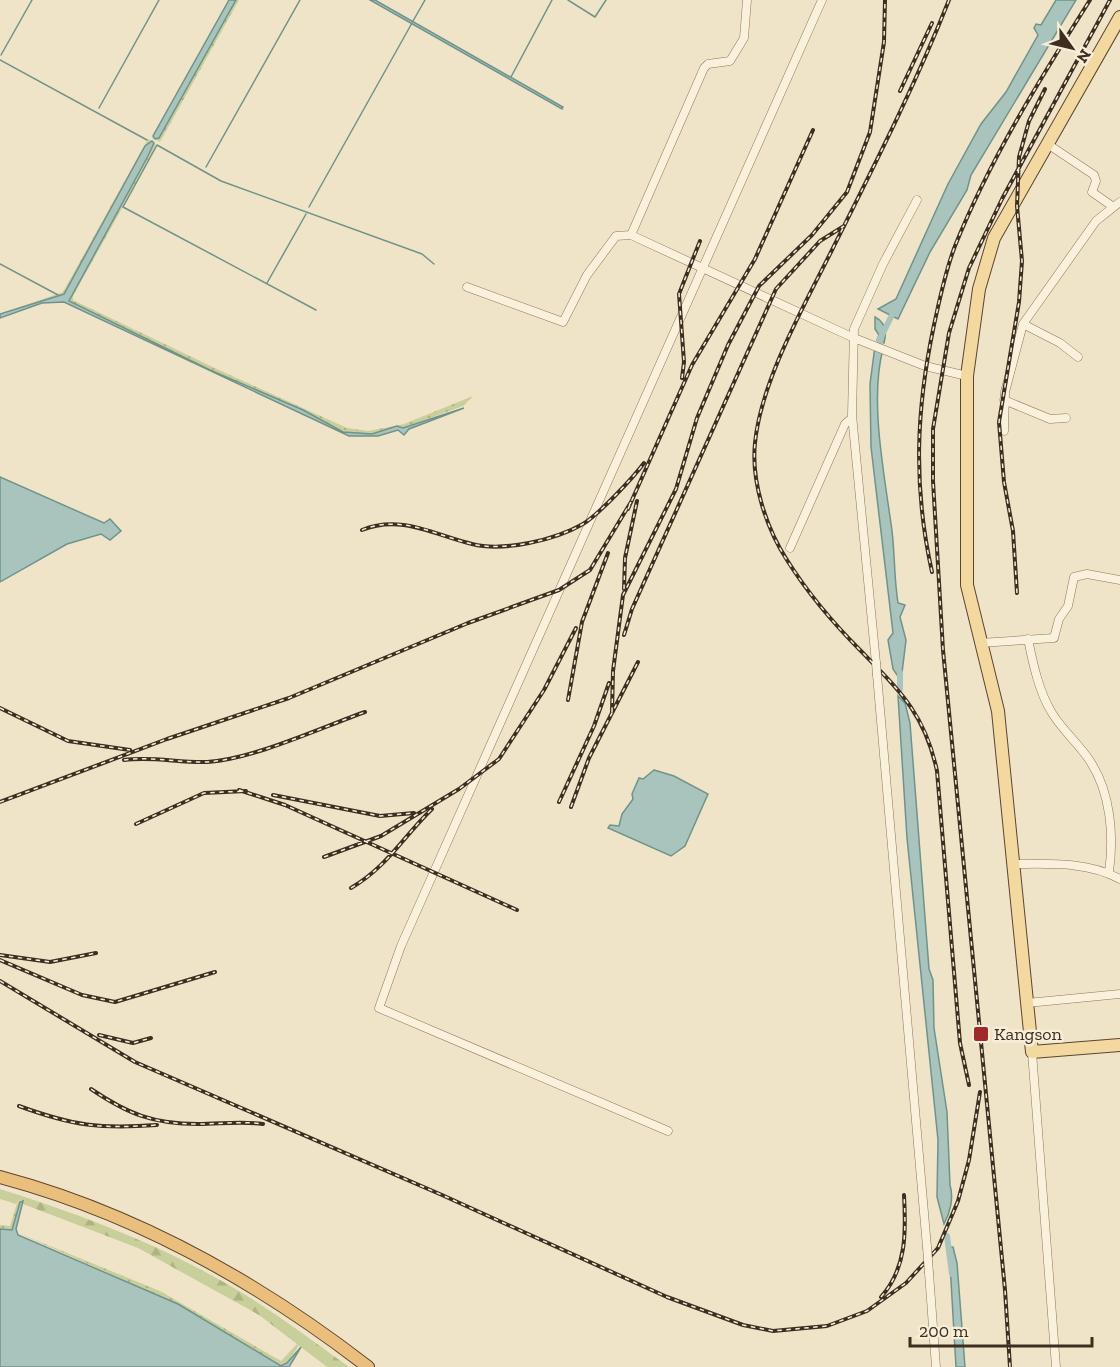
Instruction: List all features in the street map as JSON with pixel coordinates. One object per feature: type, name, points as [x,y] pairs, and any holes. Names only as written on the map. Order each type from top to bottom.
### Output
[{"type":"highway","points":[[0,1177],[109,1214],[192,1253],[278,1302],[368,1367]]},
{"type":"main road","points":[[1120,17],[1049,145],[1001,225],[988,255],[976,303],[968,376],[967,585],[998,711],[1032,1052],[1120,1045]]},
{"type":"street","points":[[632,235],[704,68],[708,64],[730,61],[744,38],[747,0]]},
{"type":"street","points":[[668,1131],[379,1008],[401,946],[822,0]]},
{"type":"street","points":[[1004,431],[1004,400],[1023,324],[1096,221],[1116,204],[1092,192],[1096,181],[1094,175],[1049,145]]},
{"type":"street","points":[[917,200],[883,264],[854,329],[852,418],[876,663],[936,1367]]},
{"type":"street","points":[[467,287],[563,322],[587,275],[616,236],[632,235],[867,344],[892,354],[968,376]]},
{"type":"street","points":[[1023,324],[1060,343],[1078,357]]},
{"type":"street","points":[[1004,400],[1050,420],[1066,418]]},
{"type":"street","points":[[790,549],[845,424],[852,418]]},
{"type":"street","points":[[980,643],[1054,638],[1057,634],[1059,619],[1068,606],[1074,577],[1078,574],[1120,580]]},
{"type":"street","points":[[1028,639],[1046,700],[1056,719],[1089,759],[1102,785],[1112,841],[1108,872]]},
{"type":"street","points":[[1013,864],[1073,864],[1108,872],[1120,879]]},
{"type":"street","points":[[1027,1003],[1120,994]]},
{"type":"street","points":[[1032,1052],[1056,1367]]},
{"type":"green space","points":[[236,0],[239,0],[160,142],[152,138],[153,136],[155,139]]},
{"type":"green space","points":[[148,139],[152,141],[145,146],[64,293],[0,314],[63,292]]},
{"type":"green space","points":[[154,143],[156,145],[149,160],[73,296],[73,300],[347,428],[368,431],[404,424],[473,396],[463,406],[403,428],[372,434],[343,432],[303,410],[210,370],[69,301]]},
{"type":"green space","points":[[0,1189],[92,1221],[182,1260],[253,1300],[349,1367],[327,1367],[259,1315],[138,1248],[23,1204],[23,1201],[18,1200],[16,1204],[0,1199]]},
{"type":"green space","points":[[18,1200],[21,1201],[12,1230],[9,1232],[0,1229],[0,1225],[10,1226]]},
{"type":"green space","points":[[16,1232],[160,1291],[281,1361],[297,1344],[299,1345],[287,1364],[281,1366],[178,1304]]},
{"type":"water","points":[[229,0],[236,0],[159,138],[155,139],[153,136]]},
{"type":"water","points":[[370,0],[375,0],[563,107],[562,109]]},
{"type":"water","points":[[1056,0],[1076,0],[971,175],[967,190],[930,252],[898,319],[878,309],[896,299],[948,184],[981,124],[1006,92],[1038,35],[1034,28],[1036,24],[1041,25]]},
{"type":"water","points":[[152,141],[154,143],[148,156],[69,301],[210,370],[303,410],[343,432],[372,434],[397,426],[403,428],[464,408],[409,429],[404,435],[398,430],[378,436],[349,436],[64,302],[42,303],[0,318],[0,314],[64,294],[145,146]]},
{"type":"water","points":[[875,317],[884,328],[884,343],[877,340],[879,335],[875,329]]},
{"type":"water","points":[[875,346],[883,349],[878,392],[882,464],[892,531],[898,603],[905,605],[900,617],[906,640],[901,681],[893,669],[888,640],[893,633],[871,447],[870,384]]},
{"type":"water","points":[[0,477],[104,523],[110,519],[121,531],[110,540],[101,534],[67,544],[0,582]]},
{"type":"water","points":[[898,696],[905,703],[910,723],[929,969],[933,980],[934,1028],[947,1112],[952,1195],[950,1210],[944,1224],[937,1197],[938,1140],[907,838]]},
{"type":"water","points":[[654,770],[674,776],[708,794],[685,846],[671,856],[608,828],[610,825],[619,826],[622,814],[633,799],[632,794],[639,778],[643,779]]},
{"type":"water","points":[[23,1201],[16,1229],[18,1235],[178,1304],[281,1366],[287,1363],[301,1347],[289,1367],[0,1367],[0,1229],[12,1230],[20,1202]]},
{"type":"water","points":[[949,1247],[953,1247],[957,1263],[965,1367],[956,1367]]},
{"type":"waterway","points":[[1,55],[32,0]]},
{"type":"waterway","points":[[99,108],[159,0]]},
{"type":"waterway","points":[[206,167],[300,0]]},
{"type":"waterway","points":[[413,21],[425,0]]},
{"type":"waterway","points":[[511,77],[552,0]]},
{"type":"waterway","points":[[568,0],[595,17],[606,0]]},
{"type":"waterway","points":[[309,207],[412,23]]},
{"type":"waterway","points":[[0,60],[147,140]]},
{"type":"waterway","points":[[316,310],[123,207],[157,145],[221,181],[422,254],[434,264]]},
{"type":"waterway","points":[[267,283],[306,214]]},
{"type":"waterway","points":[[0,264],[58,295]]},
{"type":"waterway","points":[[879,352],[880,339],[895,309]]},
{"type":"waterway","points":[[900,673],[900,689]]},
{"type":"waterway","points":[[947,1236],[952,1274]]},
{"type":"railway","points":[[612,712],[613,671],[623,595],[676,489],[697,418],[728,345],[759,286],[812,235],[847,192],[870,132],[884,42],[885,0]]},
{"type":"railway","points":[[949,0],[893,126],[785,344],[759,419],[754,458],[762,504],[779,547],[803,584],[831,619],[888,679],[909,705],[926,734],[932,751],[937,771],[960,1043],[969,1085]]},
{"type":"railway","points":[[932,572],[922,509],[920,418],[928,356],[946,275],[955,246],[1000,151],[1090,0]]},
{"type":"railway","points":[[1010,1367],[1005,1290],[943,650],[933,481],[933,429],[949,333],[969,268],[1002,199],[1110,0]]},
{"type":"railway","points":[[900,91],[932,23]]},
{"type":"railway","points":[[1017,593],[1013,531],[1004,482],[999,422],[1019,302],[1022,261],[1017,206],[1019,157],[1029,121],[1045,89]]},
{"type":"railway","points":[[628,509],[692,365],[755,259],[813,130]]},
{"type":"railway","points":[[624,635],[632,609],[776,289],[820,241],[844,226]]},
{"type":"railway","points":[[682,378],[684,362],[679,294],[700,241]]},
{"type":"railway","points":[[362,530],[390,524],[404,525],[485,546],[529,543],[558,535],[583,524],[615,496],[644,463]]},
{"type":"railway","points":[[624,589],[625,558],[637,501]]},
{"type":"railway","points":[[0,802],[167,739],[289,698],[468,623],[559,590],[590,570],[631,502]]},
{"type":"railway","points":[[568,700],[582,622],[608,553]]},
{"type":"railway","points":[[324,857],[381,836],[459,789],[499,759],[544,690],[576,628]]},
{"type":"railway","points":[[571,807],[589,758],[638,662]]},
{"type":"railway","points":[[559,802],[594,726],[609,683]]},
{"type":"railway","points":[[0,708],[68,741],[130,750]]},
{"type":"railway","points":[[124,760],[197,762],[225,760],[287,742],[365,712]]},
{"type":"railway","points":[[239,790],[285,805],[517,910]]},
{"type":"railway","points":[[136,824],[204,793],[246,791]]},
{"type":"railway","points":[[273,795],[380,816],[414,813]]},
{"type":"railway","points":[[351,888],[375,871],[432,809]]},
{"type":"railway","points":[[0,955],[50,962],[96,953]]},
{"type":"railway","points":[[0,960],[82,995],[115,1002],[215,972]]},
{"type":"railway","points":[[0,981],[135,1062],[442,1195],[667,1297],[743,1325],[773,1331],[827,1326],[867,1311],[906,1283],[938,1248],[958,1201],[969,1160],[980,1092]]},
{"type":"railway","points":[[99,1035],[133,1043],[151,1038]]},
{"type":"railway","points":[[91,1089],[129,1111],[154,1120],[182,1124],[263,1124]]},
{"type":"railway","points":[[19,1106],[72,1122],[119,1127],[157,1125]]},
{"type":"railway","points":[[881,1297],[896,1274],[903,1249],[904,1195]]},
{"type":"place","name":"Kangson","points":[[981,1034]]}]
